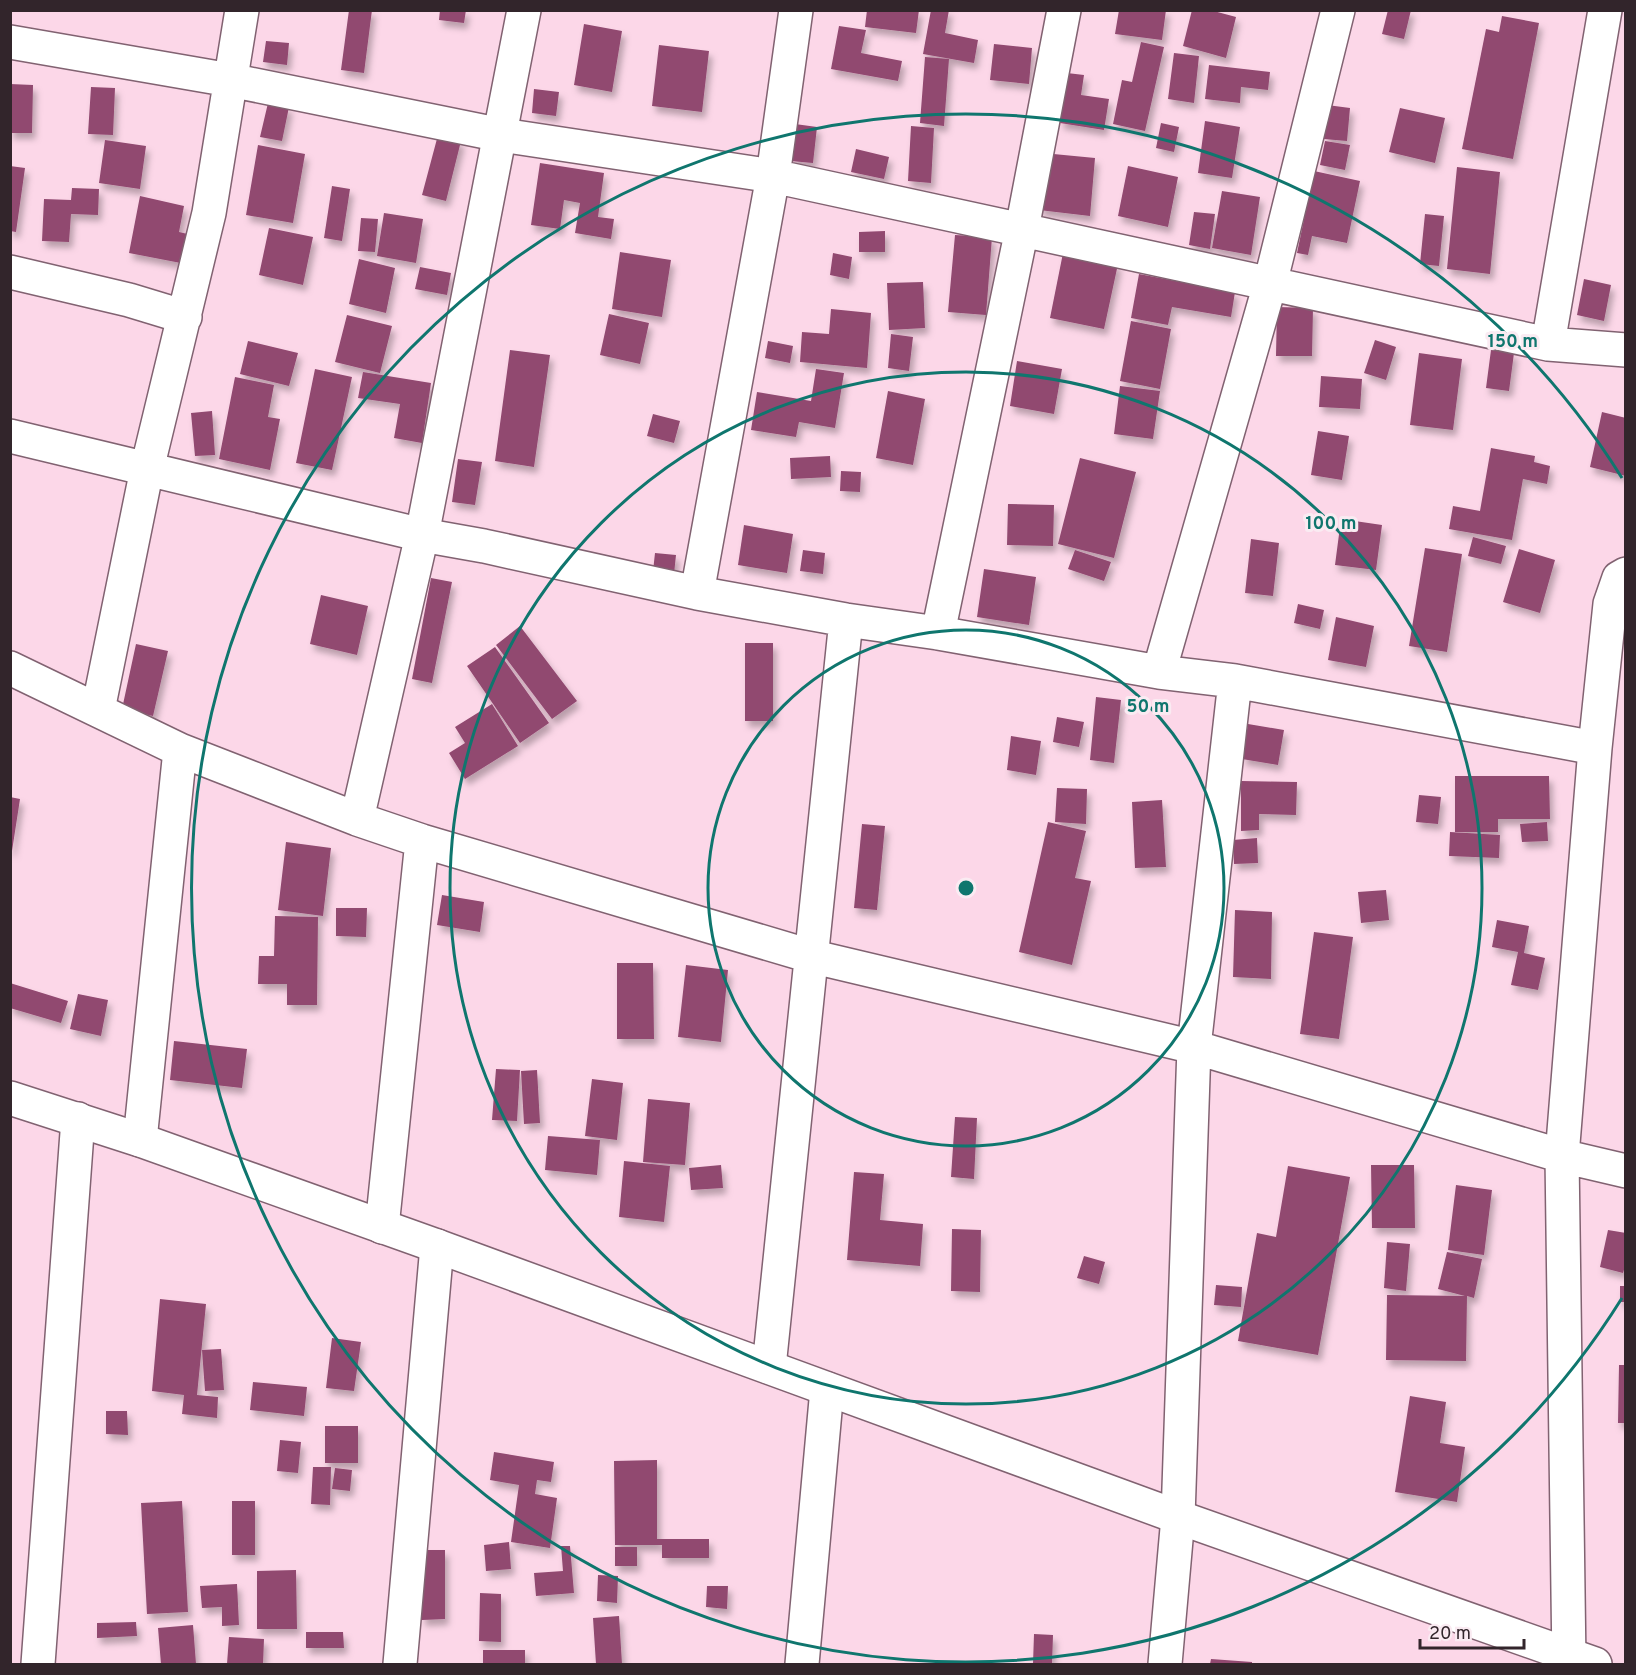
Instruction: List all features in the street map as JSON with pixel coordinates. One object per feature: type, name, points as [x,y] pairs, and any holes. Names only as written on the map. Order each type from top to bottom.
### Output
[{"type":"street","points":[[98,710],[147,469],[209,213],[242,10]]},
{"type":"street","points":[[357,819],[422,535],[524,10]]},
{"type":"street","points":[[697,593],[773,176],[796,10]]},
{"type":"street","points":[[938,633],[1022,229],[1064,10]]},
{"type":"street","points":[[1160,672],[1270,284],[1338,10]]},
{"type":"street","points":[[1548,344],[1605,10]]},
{"type":"street","points":[[10,42],[230,80],[501,135],[773,176],[1548,344],[1626,350]]},
{"type":"street","points":[[10,272],[129,300],[185,317]]},
{"type":"street","points":[[10,436],[422,535],[484,546],[697,593],[1160,672],[1235,681],[1595,748]]},
{"type":"street","points":[[10,1098],[140,1140],[437,1246],[1578,1661],[1562,1156],[1595,748],[1610,604],[1619,578],[1626,574]]},
{"type":"street","points":[[769,1367],[846,620]]},
{"type":"street","points":[[10,668],[180,750],[357,819],[422,841],[810,956],[1194,1047],[1562,1156],[1626,1171]]},
{"type":"street","points":[[1165,1665],[1178,1517],[1194,1047],[1235,681]]},
{"type":"street","points":[[140,1140],[180,750]]},
{"type":"street","points":[[382,1227],[422,841]]},
{"type":"street","points":[[38,1665],[78,1119]]},
{"type":"street","points":[[400,1665],[437,1246]]},
{"type":"street","points":[[802,1665],[827,1389]]},
{"type":"building","points":[[349,10],[372,10],[364,73],[341,70]]},
{"type":"building","points":[[440,10],[466,10],[464,23],[439,20]]},
{"type":"building","points":[[867,10],[919,10],[916,33],[865,27]]},
{"type":"building","points":[[931,10],[949,10],[945,33],[978,40],[974,63],[923,54]]},
{"type":"building","points":[[1119,10],[1166,10],[1162,40],[1115,34]]},
{"type":"building","points":[[1192,10],[1210,10],[1236,17],[1226,58],[1183,46]]},
{"type":"building","points":[[1388,10],[1411,10],[1404,39],[1382,34]]},
{"type":"building","points":[[1502,16],[1539,23],[1513,159],[1462,149],[1486,29],[1499,32]]},
{"type":"building","points":[[584,24],[622,31],[612,92],[574,85]]},
{"type":"building","points":[[839,26],[866,30],[861,53],[902,61],[898,81],[831,69]]},
{"type":"building","points":[[266,41],[289,43],[287,65],[263,62]]},
{"type":"building","points":[[1141,42],[1164,47],[1145,131],[1113,124],[1122,80],[1132,82]]},
{"type":"building","points":[[994,44],[1032,48],[1029,84],[990,80]]},
{"type":"building","points":[[659,45],[709,51],[702,112],[652,106]]},
{"type":"building","points":[[1174,53],[1199,56],[1194,103],[1168,99]]},
{"type":"building","points":[[925,57],[949,59],[944,126],[920,123]]},
{"type":"building","points":[[1209,65],[1270,72],[1268,90],[1241,87],[1240,103],[1205,99]]},
{"type":"building","points":[[1067,73],[1084,75],[1081,95],[1109,99],[1104,130],[1060,123]]},
{"type":"building","points":[[10,84],[33,85],[32,133],[10,133]]},
{"type":"building","points":[[91,87],[115,88],[113,135],[88,134]]},
{"type":"building","points":[[534,89],[559,92],[556,116],[532,113]]},
{"type":"building","points":[[268,103],[289,107],[282,141],[260,137]]},
{"type":"building","points":[[1327,105],[1350,108],[1347,141],[1324,139]]},
{"type":"building","points":[[1400,108],[1445,118],[1435,163],[1389,152]]},
{"type":"building","points":[[1205,121],[1240,127],[1232,178],[1198,173]]},
{"type":"building","points":[[1161,123],[1179,127],[1174,152],[1156,148]]},
{"type":"building","points":[[795,124],[817,127],[813,163],[791,161]]},
{"type":"building","points":[[911,126],[934,128],[931,183],[908,181]]},
{"type":"building","points":[[438,135],[461,141],[446,201],[422,195]]},
{"type":"building","points":[[105,140],[146,146],[140,189],[99,183]]},
{"type":"building","points":[[1325,141],[1350,145],[1345,170],[1320,165]]},
{"type":"building","points":[[258,145],[305,154],[293,223],[246,215]]},
{"type":"building","points":[[856,149],[889,157],[884,179],[851,172]]},
{"type":"building","points":[[1043,153],[1095,158],[1090,216],[1039,210]]},
{"type":"building","points":[[540,163],[604,173],[598,217],[614,219],[611,239],[575,233],[580,203],[564,200],[560,229],[531,225]]},
{"type":"building","points":[[10,166],[25,168],[16,232],[10,231]]},
{"type":"building","points":[[1128,166],[1178,177],[1168,227],[1118,216]]},
{"type":"building","points":[[1457,167],[1500,172],[1490,274],[1447,269]]},
{"type":"building","points":[[1314,171],[1360,181],[1347,243],[1312,236],[1308,255],[1297,253]]},
{"type":"building","points":[[332,186],[350,189],[342,241],[324,238]]},
{"type":"building","points":[[72,188],[99,189],[98,215],[71,214],[69,242],[42,241],[44,199],[71,200]]},
{"type":"building","points":[[1222,191],[1260,197],[1251,255],[1212,248]]},
{"type":"building","points":[[140,196],[184,206],[179,232],[192,235],[186,264],[129,253]]},
{"type":"building","points":[[1194,212],[1215,214],[1210,249],[1189,245]]},
{"type":"building","points":[[384,213],[423,219],[416,263],[377,256]]},
{"type":"building","points":[[1425,214],[1444,216],[1439,266],[1420,264]]},
{"type":"building","points":[[361,218],[378,219],[375,252],[358,251]]},
{"type":"building","points":[[269,228],[313,237],[303,285],[259,275]]},
{"type":"building","points":[[885,231],[885,252],[859,252],[859,232]]},
{"type":"building","points":[[955,235],[992,237],[986,315],[948,312]]},
{"type":"building","points":[[620,252],[671,260],[662,317],[612,309]]},
{"type":"building","points":[[833,253],[852,257],[849,279],[830,275]]},
{"type":"building","points":[[1063,253],[1118,264],[1104,329],[1050,318]]},
{"type":"building","points":[[359,259],[395,268],[386,313],[349,304]]},
{"type":"building","points":[[420,267],[451,273],[447,295],[415,289]]},
{"type":"building","points":[[1139,274],[1235,292],[1231,317],[1172,307],[1168,325],[1131,318]]},
{"type":"building","points":[[1584,279],[1611,285],[1604,321],[1577,315]]},
{"type":"building","points":[[923,282],[925,328],[889,330],[887,283]]},
{"type":"building","points":[[1277,307],[1313,308],[1312,356],[1276,356]]},
{"type":"building","points":[[831,309],[871,313],[867,368],[800,362],[802,332],[829,334]]},
{"type":"building","points":[[609,314],[649,323],[640,364],[600,355]]},
{"type":"building","points":[[347,315],[392,326],[380,373],[335,362]]},
{"type":"building","points":[[1131,321],[1171,329],[1160,389],[1120,381]]},
{"type":"building","points":[[891,334],[913,337],[909,371],[888,368]]},
{"type":"building","points":[[1375,340],[1396,347],[1386,380],[1364,373]]},
{"type":"building","points":[[248,341],[298,353],[289,386],[240,374]]},
{"type":"building","points":[[768,341],[793,346],[790,363],[765,358]]},
{"type":"building","points":[[510,350],[550,355],[534,467],[495,461]]},
{"type":"building","points":[[1491,350],[1514,353],[1509,391],[1486,388]]},
{"type":"building","points":[[1419,353],[1462,359],[1453,430],[1410,425]]},
{"type":"building","points":[[1017,361],[1062,369],[1054,414],[1010,406]]},
{"type":"building","points":[[315,369],[352,377],[332,470],[296,463]]},
{"type":"building","points":[[816,369],[844,373],[835,428],[799,422],[796,437],[751,430],[757,392],[811,401]]},
{"type":"building","points":[[363,372],[431,383],[422,443],[394,438],[400,404],[358,398]]},
{"type":"building","points":[[1321,376],[1362,379],[1360,409],[1319,407]]},
{"type":"building","points":[[235,377],[274,385],[268,417],[280,419],[270,470],[219,459]]},
{"type":"building","points":[[1120,386],[1160,391],[1153,439],[1114,434]]},
{"type":"building","points":[[888,391],[925,399],[913,465],[876,458]]},
{"type":"building","points":[[212,411],[215,455],[195,456],[191,413]]},
{"type":"building","points":[[1602,412],[1626,418],[1626,476],[1590,467]]},
{"type":"building","points":[[653,414],[680,421],[674,443],[647,436]]},
{"type":"building","points":[[1318,431],[1349,436],[1342,480],[1311,475]]},
{"type":"building","points":[[1491,448],[1535,456],[1534,462],[1550,466],[1547,484],[1523,479],[1512,540],[1449,529],[1453,506],[1480,511]]},
{"type":"building","points":[[830,456],[831,477],[791,479],[790,458]]},
{"type":"building","points":[[1080,458],[1136,472],[1114,558],[1058,544]]},
{"type":"building","points":[[458,459],[482,462],[475,505],[452,502]]},
{"type":"building","points":[[841,471],[861,472],[860,492],[840,491]]},
{"type":"building","points":[[1008,504],[1054,505],[1053,546],[1007,545]]},
{"type":"building","points":[[1341,519],[1382,525],[1376,570],[1335,565]]},
{"type":"building","points":[[744,525],[793,534],[787,573],[738,565]]},
{"type":"building","points":[[1473,537],[1506,546],[1501,564],[1468,556]]},
{"type":"building","points":[[1251,539],[1279,543],[1273,596],[1245,593]]},
{"type":"building","points":[[1425,548],[1462,554],[1447,652],[1409,646]]},
{"type":"building","points":[[1519,549],[1555,560],[1540,613],[1503,602]]},
{"type":"building","points":[[803,550],[825,553],[823,574],[800,571]]},
{"type":"building","points":[[1075,550],[1111,562],[1104,581],[1068,569]]},
{"type":"building","points":[[655,553],[676,555],[674,574],[653,571]]},
{"type":"building","points":[[984,569],[1036,577],[1029,625],[977,617]]},
{"type":"building","points":[[431,578],[452,582],[432,683],[412,679]]},
{"type":"building","points":[[321,595],[368,606],[357,655],[310,644]]},
{"type":"building","points":[[1298,604],[1324,610],[1320,629],[1294,623]]},
{"type":"building","points":[[1336,617],[1374,626],[1366,667],[1328,660]]},
{"type":"building","points":[[520,626],[577,701],[552,719],[496,645]]},
{"type":"building","points":[[745,643],[773,643],[773,721],[745,721]]},
{"type":"building","points":[[136,644],[168,651],[153,716],[122,709]]},
{"type":"building","points":[[495,647],[549,723],[520,743],[467,666]]},
{"type":"building","points":[[1096,697],[1121,700],[1114,763],[1090,760]]},
{"type":"building","points":[[492,704],[518,746],[465,779],[449,753],[465,743],[455,727]]},
{"type":"building","points":[[1057,717],[1084,722],[1079,747],[1053,742]]},
{"type":"building","points":[[1248,724],[1284,730],[1278,765],[1242,759]]},
{"type":"building","points":[[1011,736],[1041,741],[1036,775],[1007,770]]},
{"type":"building","points":[[1455,776],[1549,776],[1550,819],[1498,819],[1498,832],[1455,832]]},
{"type":"building","points":[[1241,781],[1297,782],[1296,815],[1259,814],[1259,830],[1241,831]]},
{"type":"building","points":[[1057,788],[1087,789],[1086,824],[1055,822]]},
{"type":"building","points":[[1419,795],[1441,797],[1438,824],[1416,822]]},
{"type":"building","points":[[10,797],[20,799],[12,851],[10,851]]},
{"type":"building","points":[[1162,800],[1166,867],[1135,868],[1132,802]]},
{"type":"building","points":[[1048,822],[1086,831],[1075,878],[1091,881],[1072,965],[1019,952]]},
{"type":"building","points":[[1547,822],[1548,841],[1522,842],[1520,824]]},
{"type":"building","points":[[862,824],[885,826],[877,910],[854,908]]},
{"type":"building","points":[[1450,832],[1500,835],[1499,858],[1449,856]]},
{"type":"building","points":[[1257,838],[1258,863],[1234,864],[1233,840]]},
{"type":"building","points":[[286,842],[331,848],[323,916],[278,910]]},
{"type":"building","points":[[1386,890],[1389,920],[1361,923],[1358,892]]},
{"type":"building","points":[[442,895],[484,902],[480,932],[437,925]]},
{"type":"building","points":[[336,908],[367,908],[366,937],[336,936]]},
{"type":"building","points":[[1235,910],[1272,912],[1271,979],[1233,977]]},
{"type":"building","points":[[275,916],[318,917],[317,1005],[287,1005],[287,984],[258,984],[259,956],[274,956]]},
{"type":"building","points":[[1497,920],[1529,926],[1524,953],[1545,958],[1538,990],[1511,985],[1518,952],[1492,947]]},
{"type":"building","points":[[1314,932],[1353,937],[1339,1039],[1300,1034]]},
{"type":"building","points":[[617,963],[653,963],[654,1039],[617,1039]]},
{"type":"building","points":[[686,965],[728,970],[721,1042],[678,1037]]},
{"type":"building","points":[[10,983],[68,1001],[61,1023],[10,1008]]},
{"type":"building","points":[[78,994],[108,1000],[101,1036],[70,1029]]},
{"type":"building","points":[[174,1041],[247,1049],[242,1088],[170,1080]]},
{"type":"building","points":[[496,1069],[520,1070],[517,1121],[492,1120]]},
{"type":"building","points":[[537,1070],[540,1123],[524,1124],[521,1071]]},
{"type":"building","points":[[592,1079],[623,1083],[617,1140],[585,1136]]},
{"type":"building","points":[[648,1099],[690,1103],[685,1165],[643,1162]]},
{"type":"building","points":[[955,1117],[977,1118],[974,1179],[951,1177]]},
{"type":"building","points":[[548,1136],[600,1140],[597,1175],[545,1170]]},
{"type":"building","points":[[624,1161],[670,1166],[664,1222],[619,1217]]},
{"type":"building","points":[[721,1165],[723,1188],[691,1190],[689,1168]]},
{"type":"building","points":[[1371,1165],[1414,1165],[1415,1228],[1372,1228]]},
{"type":"building","points":[[1288,1166],[1350,1177],[1318,1355],[1238,1341],[1257,1233],[1276,1237]]},
{"type":"building","points":[[854,1172],[884,1174],[880,1220],[923,1224],[920,1266],[847,1260]]},
{"type":"building","points":[[1456,1185],[1492,1190],[1484,1255],[1448,1250]]},
{"type":"building","points":[[952,1229],[981,1230],[980,1292],[951,1291]]},
{"type":"building","points":[[1608,1230],[1626,1233],[1626,1263],[1623,1273],[1600,1267]]},
{"type":"building","points":[[1387,1242],[1410,1244],[1406,1291],[1384,1288]]},
{"type":"building","points":[[1447,1252],[1482,1259],[1474,1298],[1467,1296],[1466,1361],[1386,1360],[1387,1295],[1465,1296],[1438,1289]]},
{"type":"building","points":[[1084,1256],[1105,1262],[1099,1284],[1077,1278]]},
{"type":"building","points":[[1216,1285],[1242,1287],[1241,1307],[1214,1305]]},
{"type":"building","points":[[1620,1286],[1626,1286],[1626,1302],[1620,1302]]},
{"type":"building","points":[[160,1299],[206,1304],[197,1395],[218,1397],[217,1418],[182,1414],[184,1395],[152,1391]]},
{"type":"building","points":[[332,1338],[361,1342],[354,1391],[326,1388]]},
{"type":"building","points":[[221,1349],[224,1390],[205,1391],[202,1350]]},
{"type":"building","points":[[1619,1365],[1626,1365],[1626,1423],[1618,1423]]},
{"type":"building","points":[[253,1382],[307,1387],[304,1416],[250,1410]]},
{"type":"building","points":[[1410,1396],[1446,1402],[1440,1443],[1465,1447],[1457,1502],[1395,1492]]},
{"type":"building","points":[[106,1411],[127,1411],[128,1435],[106,1434]]},
{"type":"building","points":[[325,1426],[358,1426],[358,1463],[325,1463]]},
{"type":"building","points":[[280,1440],[301,1442],[298,1473],[277,1471]]},
{"type":"building","points":[[494,1452],[554,1462],[551,1482],[537,1480],[535,1494],[557,1498],[550,1548],[511,1542],[519,1485],[490,1480]]},
{"type":"building","points":[[657,1460],[657,1539],[709,1539],[709,1558],[662,1558],[662,1545],[615,1545],[614,1461]]},
{"type":"building","points":[[313,1467],[331,1467],[330,1505],[311,1504]]},
{"type":"building","points":[[335,1468],[352,1470],[350,1491],[332,1489]]},
{"type":"building","points":[[182,1501],[188,1612],[147,1614],[141,1503]]},
{"type":"building","points":[[232,1501],[255,1501],[255,1555],[232,1555]]},
{"type":"building","points":[[509,1542],[511,1569],[486,1571],[484,1545]]},
{"type":"building","points":[[561,1546],[570,1546],[574,1593],[536,1596],[534,1573],[563,1571]]},
{"type":"building","points":[[615,1547],[637,1547],[637,1566],[615,1566]]},
{"type":"building","points":[[422,1550],[445,1550],[445,1619],[422,1620]]},
{"type":"building","points":[[296,1570],[297,1629],[257,1629],[257,1571]]},
{"type":"building","points":[[598,1575],[618,1576],[617,1603],[597,1601]]},
{"type":"building","points":[[237,1584],[239,1625],[222,1626],[222,1607],[202,1608],[200,1586]]},
{"type":"building","points":[[707,1586],[728,1586],[727,1609],[706,1607]]},
{"type":"building","points":[[480,1593],[501,1594],[501,1642],[479,1641]]},
{"type":"building","points":[[619,1616],[622,1664],[596,1664],[593,1618]]},
{"type":"building","points":[[136,1622],[137,1636],[97,1638],[97,1623]]},
{"type":"building","points":[[193,1625],[196,1664],[161,1664],[158,1628]]},
{"type":"building","points":[[306,1632],[343,1632],[344,1648],[306,1648]]},
{"type":"building","points":[[1034,1634],[1053,1635],[1052,1664],[1033,1664]]},
{"type":"building","points":[[229,1637],[264,1639],[263,1664],[227,1664]]},
{"type":"building","points":[[483,1650],[525,1650],[525,1664],[483,1664]]},
{"type":"building","points":[[1211,1659],[1252,1662],[1252,1664],[1210,1664]]}]
